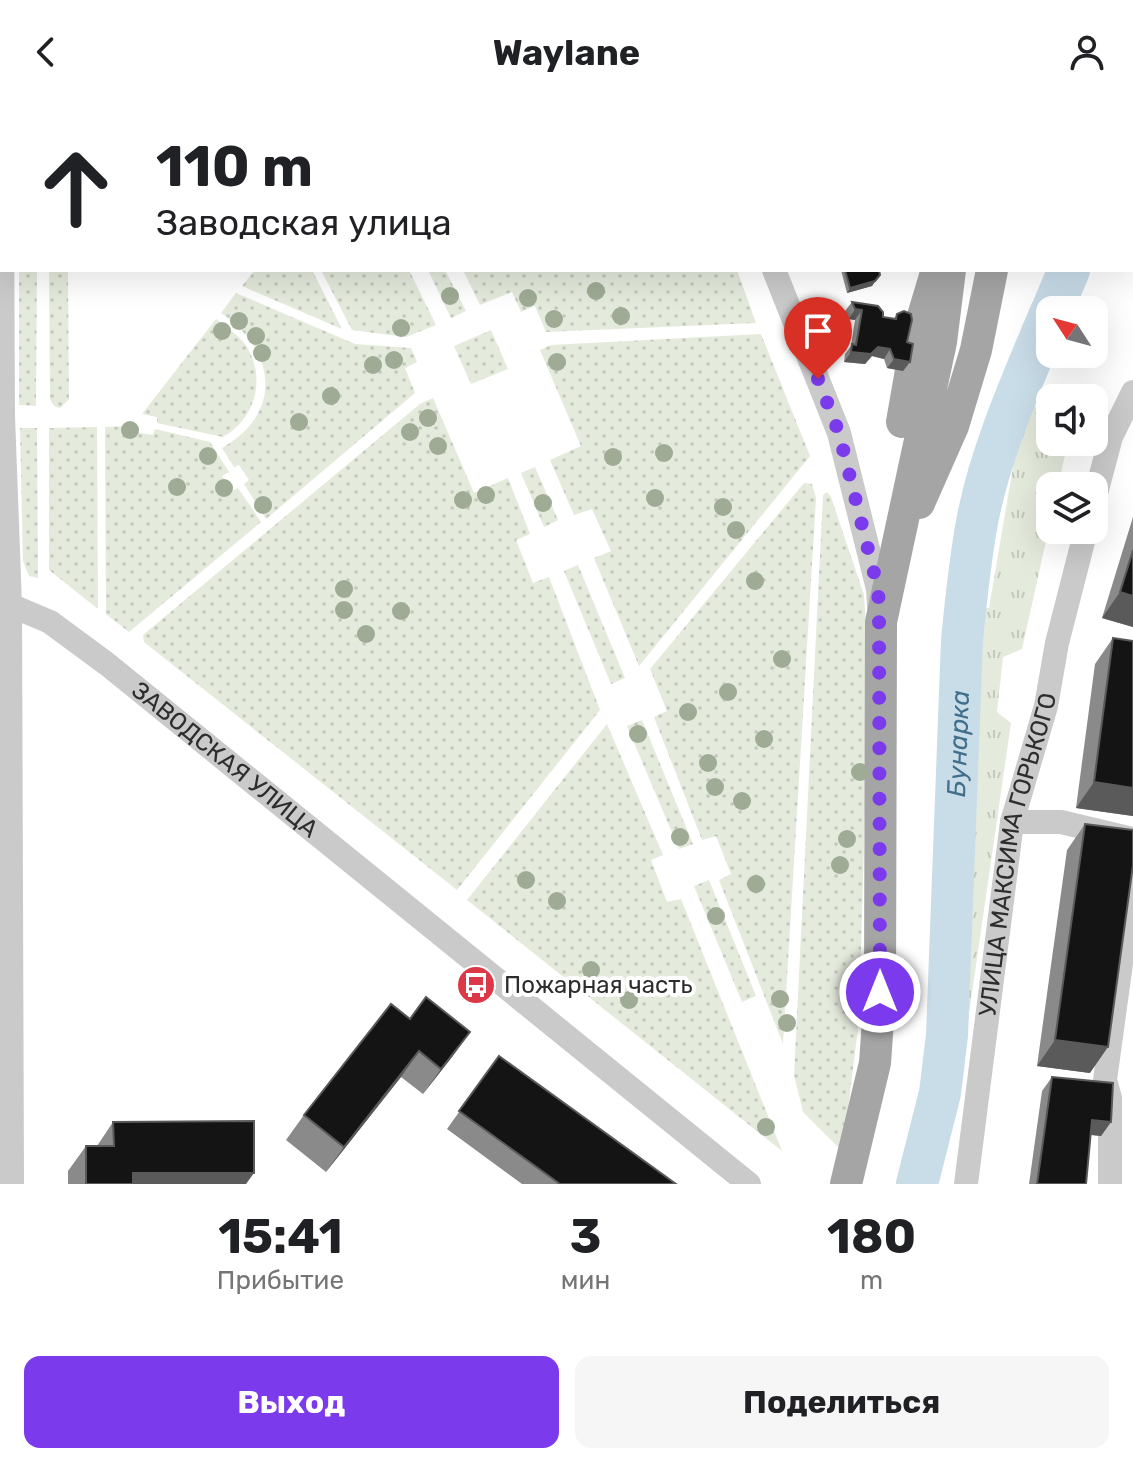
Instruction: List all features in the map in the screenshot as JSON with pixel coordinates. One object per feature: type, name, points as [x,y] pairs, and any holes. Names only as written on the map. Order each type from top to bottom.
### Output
[{"type":"main road","points":[[936,272],[927,296],[948,343]]},
{"type":"main road","points":[[948,343],[950,272]]},
{"type":"main road","points":[[846,1184],[875,1063],[880,992],[881,622],[892,565],[962,299],[958,272]]},
{"type":"main road","points":[[948,343],[991,272]]},
{"type":"street","points":[[2,272],[3,416],[10,605],[4,639],[12,1184]]},
{"type":"street","points":[[775,272],[839,433],[878,589],[881,622]]},
{"type":"street","points":[[1102,472],[1111,437],[1133,392]]},
{"type":"street","name":"УЛИЦА МАКСИМА ГОРЬКОГО","points":[[966,1184],[1012,822],[1046,706],[1057,643],[1082,544]]},
{"type":"street","name":"ЗАВОДСКАЯ УЛИЦА","points":[[10,605],[50,622],[107,664],[749,1184]]},
{"type":"street","points":[[1012,822],[1061,822],[1133,839]]},
{"type":"street","points":[[1110,1184],[1110,1098],[1105,1080],[1133,876]]},
{"type":"green space","points":[[19,272],[37,272],[36,406],[19,405]]},
{"type":"green space","points":[[49,272],[68,272],[69,399],[60,408],[54,406],[50,399]]},
{"type":"green space","points":[[253,272],[313,272],[342,329],[242,286]]},
{"type":"green space","points":[[322,272],[410,272],[436,325],[406,337],[352,330]]},
{"type":"green space","points":[[429,272],[446,272],[466,311],[451,318]]},
{"type":"green space","points":[[464,272],[738,272],[756,323],[546,332],[535,306],[521,312],[512,292],[480,305]]},
{"type":"green space","points":[[236,293],[355,344],[411,348],[417,362],[405,368],[415,393],[266,519],[244,484],[249,480],[239,465],[234,467],[222,448],[256,417],[264,399],[262,362],[239,328],[221,313]]},
{"type":"green space","points":[[216,319],[245,344],[252,356],[255,396],[243,419],[223,437],[157,423],[157,417],[142,414]]},
{"type":"green space","points":[[491,330],[508,369],[471,384],[454,346]]},
{"type":"green space","points":[[761,334],[810,456],[639,666],[594,558],[611,551],[592,509],[574,515],[550,460],[581,446],[540,350],[551,345]]},
{"type":"green space","points":[[433,398],[474,493],[508,478],[530,534],[516,540],[533,583],[549,577],[600,710],[457,890],[144,642],[143,635],[420,404]]},
{"type":"green space","points":[[1024,402],[1036,407],[1036,456],[1065,456],[1061,472],[1036,472],[1036,544],[1045,544],[1022,649],[1003,657],[997,712],[1011,723],[960,1076],[954,1076],[965,608],[989,608]]},
{"type":"green space","points":[[97,427],[98,609],[49,570],[49,428]]},
{"type":"green space","points":[[105,427],[139,427],[139,433],[153,435],[155,429],[210,442],[229,472],[222,476],[232,491],[238,488],[261,522],[129,632],[106,614]]},
{"type":"green space","points":[[20,428],[37,428],[38,578],[29,576],[23,561]]},
{"type":"green space","points":[[535,467],[558,520],[544,527],[521,473]]},
{"type":"green space","points":[[804,483],[812,484],[816,498],[783,1044],[719,880],[731,874],[716,836],[702,840],[654,717],[667,711],[650,669]]},
{"type":"green space","points":[[827,492],[864,595],[869,667],[859,1020],[846,1125],[839,1148],[803,1112],[794,1075],[823,495]]},
{"type":"green space","points":[[578,565],[625,678],[611,684],[564,571]]},
{"type":"green space","points":[[642,720],[693,844],[679,849],[627,726]]},
{"type":"green space","points":[[607,724],[663,855],[651,860],[667,902],[681,899],[782,1151],[467,900]]},
{"type":"green space","points":[[709,880],[756,996],[742,1002],[694,886]]},
{"type":"building","points":[[846,272],[879,272],[875,281],[850,288]]},
{"type":"building","points":[[852,302],[878,306],[883,317],[896,319],[897,314],[904,311],[911,314],[907,342],[913,344],[910,362],[894,359],[890,349],[878,347],[871,354],[851,352],[852,344],[856,345],[862,310],[855,309]]},
{"type":"building","points":[[1133,550],[1133,596],[1120,592]]},
{"type":"building","points":[[1113,638],[1133,641],[1133,788],[1094,782]]},
{"type":"building","points":[[1085,824],[1133,830],[1133,865],[1108,1047],[1055,1040]]},
{"type":"building","points":[[426,997],[470,1032],[441,1069],[419,1051],[344,1147],[304,1115],[391,1004],[410,1019]]},
{"type":"building","points":[[499,1056],[676,1184],[560,1184],[459,1111]]},
{"type":"building","points":[[1052,1077],[1113,1083],[1111,1122],[1092,1120],[1086,1184],[1037,1184]]},
{"type":"building","points":[[254,1121],[254,1173],[133,1173],[133,1184],[86,1184],[86,1146],[114,1146],[113,1122]]},
{"type":"waterway","name":"Бунарка","points":[[1058,296],[1068,272]]},
{"type":"waterway","name":"Бунарка","points":[[917,1184],[940,1093],[947,1035],[962,640],[973,548],[984,491],[1000,440],[1036,348]]},
{"type":"place","name":"Пожарная часть","points":[[476,985]]},
{"type":"route","points":[[818,379],[839,433],[878,589],[881,622],[880,992]]}]
